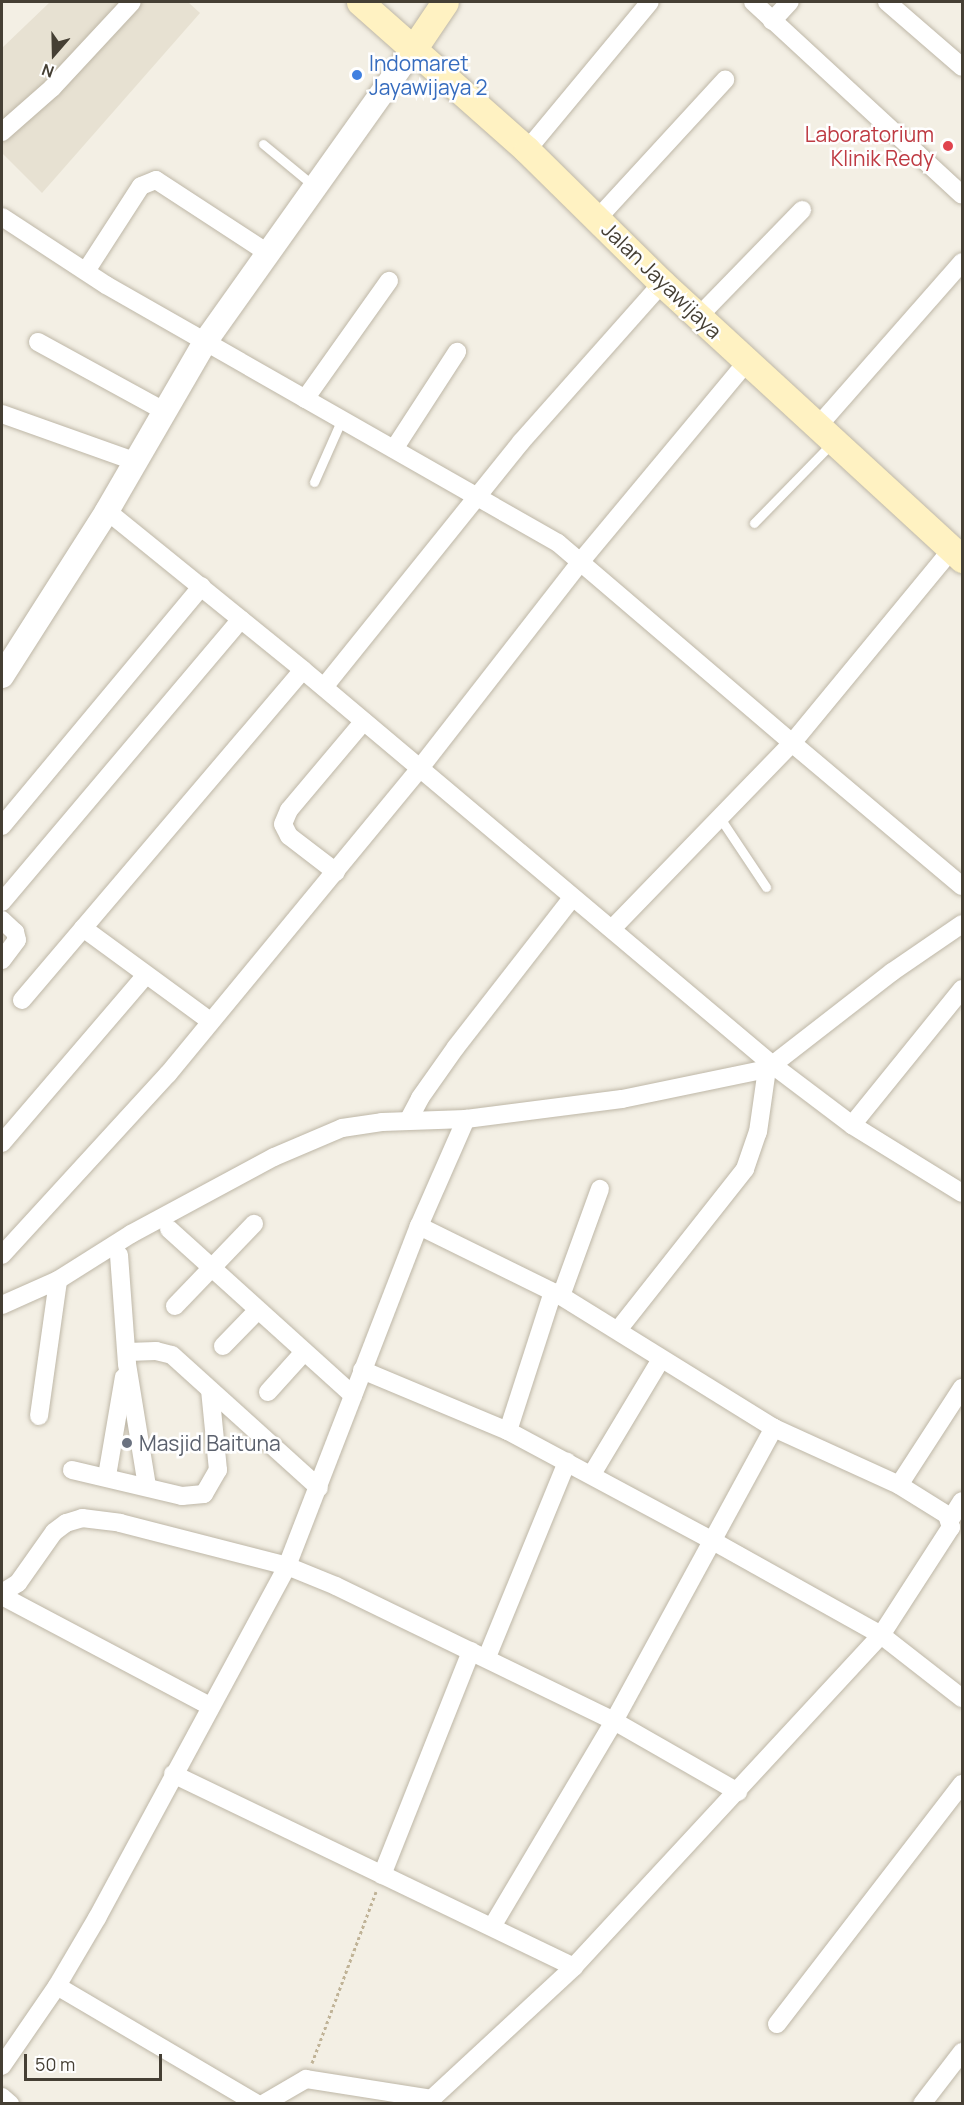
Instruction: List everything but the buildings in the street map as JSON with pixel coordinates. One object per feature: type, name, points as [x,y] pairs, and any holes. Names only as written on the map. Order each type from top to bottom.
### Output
[{"type":"main road","name":"Jalan Jayawijaya","points":[[360,2],[526,150],[662,283],[957,554]]},
{"type":"main road","points":[[414,48],[445,2]]},
{"type":"street","points":[[2,132],[52,88],[132,2]]},
{"type":"street","points":[[526,150],[650,2]]},
{"type":"street","points":[[753,2],[963,195]]},
{"type":"street","points":[[772,21],[790,2]]},
{"type":"street","points":[[887,2],[963,67]]},
{"type":"street","points":[[5,668],[107,511],[205,342],[414,48]]},
{"type":"street","points":[[598,218],[725,80]]},
{"type":"street","points":[[86,271],[141,186],[156,180],[268,253]]},
{"type":"street","points":[[699,316],[802,210]]},
{"type":"street","points":[[2,217],[86,271],[205,342],[479,497],[581,561],[792,743],[963,886]]},
{"type":"street","points":[[826,434],[963,262]]},
{"type":"street","points":[[305,399],[389,281]]},
{"type":"street","points":[[324,687],[521,442],[662,283]]},
{"type":"street","points":[[38,342],[164,411]]},
{"type":"street","points":[[394,449],[457,352]]},
{"type":"street","points":[[2,1255],[168,1074],[420,768],[581,561],[747,362]]},
{"type":"street","points":[[2,414],[134,461]]},
{"type":"street","points":[[107,511],[324,687],[612,929],[771,1067],[852,1125],[963,1193]]},
{"type":"street","points":[[612,929],[792,743],[957,554]]},
{"type":"street","points":[[2,826],[202,586]]},
{"type":"street","points":[[2,902],[241,619]]},
{"type":"street","points":[[22,1000],[303,670]]},
{"type":"street","points":[[336,872],[289,836],[283,824],[289,810],[364,721]]},
{"type":"street","points":[[408,1121],[420,1098],[456,1047],[572,897]]},
{"type":"street","points":[[2,920],[15,932],[17,940],[2,960]]},
{"type":"street","points":[[2,1305],[58,1280],[131,1234],[323,1134],[360,1123],[466,1119],[670,1092],[771,1067],[892,972],[963,924]]},
{"type":"street","points":[[83,928],[210,1021]]},
{"type":"street","points":[[2,1143],[146,975]]},
{"type":"street","points":[[852,1125],[963,989]]},
{"type":"street","points":[[618,1330],[745,1169],[758,1132],[771,1067]]},
{"type":"street","points":[[2,2066],[57,1986],[287,1566],[419,1226],[466,1119]]},
{"type":"street","points":[[508,1431],[557,1294],[600,1189]]},
{"type":"street","points":[[175,1306],[210,1267],[254,1224]]},
{"type":"street","points":[[419,1226],[557,1294],[774,1428],[899,1485],[950,1520]]},
{"type":"street","points":[[169,1229],[257,1311],[353,1395]]},
{"type":"street","points":[[119,1255],[127,1358],[147,1486]]},
{"type":"street","points":[[39,1416],[58,1280]]},
{"type":"street","points":[[223,1346],[257,1311]]},
{"type":"street","points":[[127,1358],[156,1351],[172,1355],[319,1488]]},
{"type":"street","points":[[268,1392],[304,1352]]},
{"type":"street","points":[[107,1476],[127,1358]]},
{"type":"street","points":[[592,1474],[661,1359]]},
{"type":"street","points":[[362,1370],[508,1431],[592,1474],[881,1635],[963,1698]]},
{"type":"street","points":[[899,1485],[963,1388]]},
{"type":"street","points":[[72,1470],[195,1496],[211,1488],[218,1470],[210,1390]]},
{"type":"street","points":[[493,1925],[614,1721],[774,1428]]},
{"type":"street","points":[[382,1875],[479,1654],[567,1462]]},
{"type":"street","points":[[263,2103],[306,2079],[429,2101],[574,1967],[881,1635],[949,1534],[950,1520],[963,1501]]},
{"type":"street","points":[[210,1706],[2,1595],[18,1583],[54,1532],[66,1522],[82,1518],[120,1523],[287,1566],[479,1654],[614,1721],[738,1792]]},
{"type":"street","points":[[173,1774],[382,1875],[493,1925],[574,1967]]},
{"type":"street","points":[[777,2024],[963,1784]]},
{"type":"street","points":[[57,1986],[257,2103]]},
{"type":"street","points":[[922,2103],[963,2052]]},
{"type":"street","points":[[2,2097],[10,2103]]},
{"type":"lane","points":[[264,144],[315,187]]},
{"type":"lane","points":[[314,482],[341,421]]},
{"type":"lane","points":[[754,523],[826,434]]},
{"type":"lane","points":[[720,818],[766,887]]},
{"type":"path","points":[[306,2079],[382,1875]]},
{"type":"shaded area","points":[[50,2],[188,2],[200,13],[42,193],[2,153],[2,48]]},
{"type":"place","name":"Indomaret Jayawijaya 2","points":[[357,75]]},
{"type":"place","name":"Laboratorium Klinik Redy","points":[[948,146]]},
{"type":"place","name":"Masjid Baituna","points":[[127,1443]]}]
